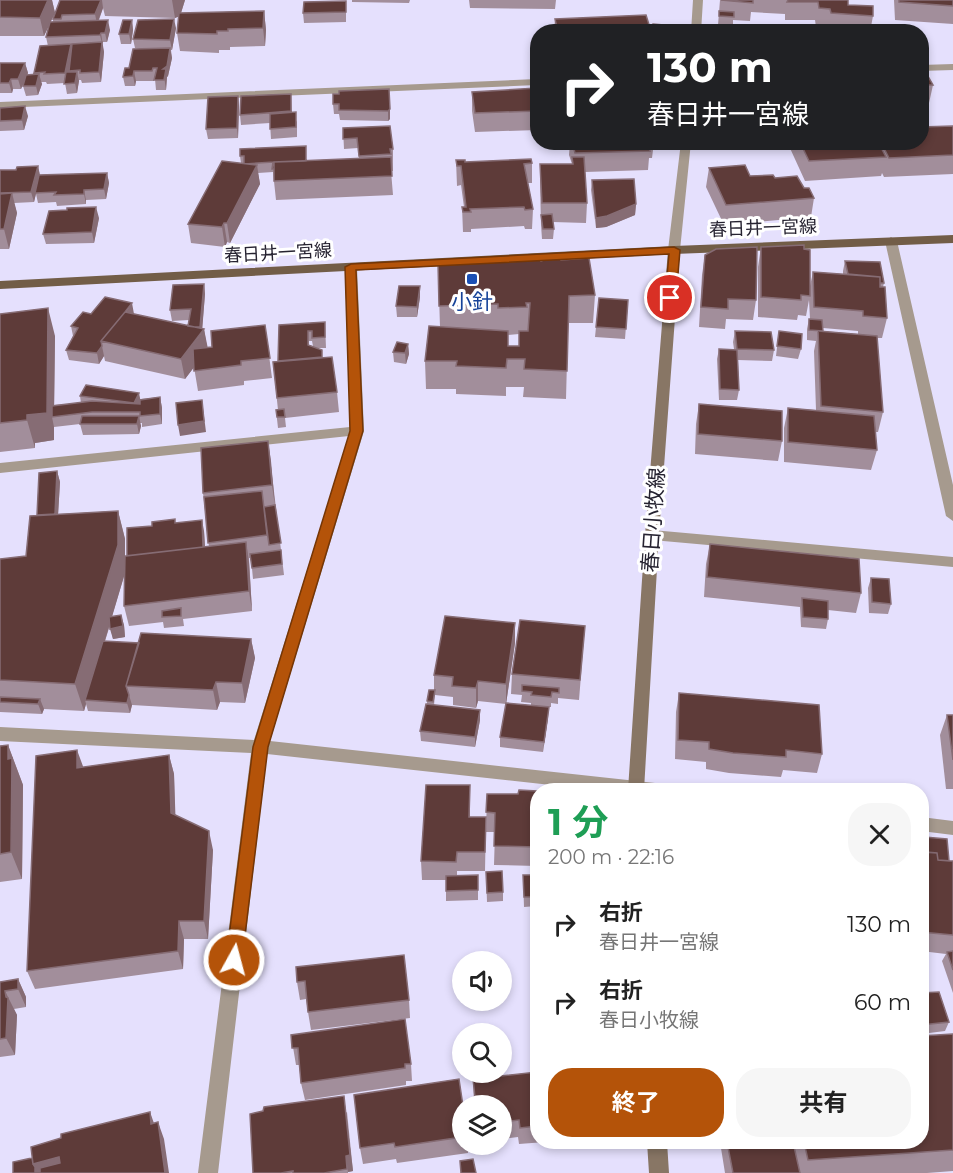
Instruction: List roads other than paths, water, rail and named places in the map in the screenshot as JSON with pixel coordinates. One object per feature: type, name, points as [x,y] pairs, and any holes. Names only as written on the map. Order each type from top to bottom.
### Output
[{"type":"main road","name":"春日井一宮線","points":[[0,285],[674,250],[953,239]]},
{"type":"main road","name":"春日小牧線","points":[[636,783],[652,535],[674,250]]},
{"type":"main road","points":[[657,1149],[659,1173]]},
{"type":"street","points":[[696,24],[698,0]]},
{"type":"street","points":[[929,68],[953,67]]},
{"type":"street","points":[[0,105],[530,82]]},
{"type":"street","points":[[674,250],[685,150]]},
{"type":"street","points":[[891,241],[953,516]]},
{"type":"street","points":[[208,1173],[260,747],[357,431],[351,267]]},
{"type":"street","points":[[0,468],[357,431]]},
{"type":"street","points":[[652,535],[953,562]]},
{"type":"street","points":[[0,734],[260,747],[582,783]]},
{"type":"street","points":[[929,825],[953,828]]},
{"type":"place","name":"小針","points":[[472,279]]}]
